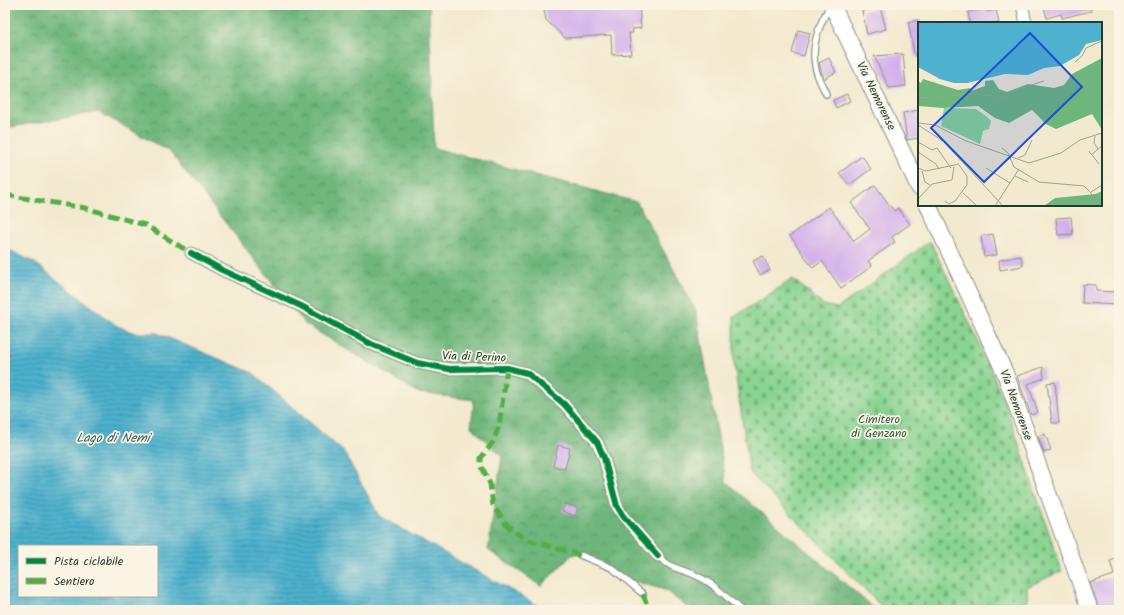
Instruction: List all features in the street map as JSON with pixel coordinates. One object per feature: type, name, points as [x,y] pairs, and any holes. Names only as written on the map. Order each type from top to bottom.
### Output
[{"type":"main road","name":"Via Nemorense","points":[[832,5],[918,185]]},
{"type":"main road","name":"Via Nemorense","points":[[928,206],[1002,368],[1090,610]]},
{"type":"street","points":[[1022,5],[1026,22]]},
{"type":"street","name":"Via di Perino","points":[[191,253],[222,270],[301,306],[370,344],[417,363],[449,369],[507,368],[526,373],[564,404],[597,442],[604,458],[617,506],[623,516],[658,556]]},
{"type":"lane","points":[[826,94],[816,70],[814,56],[819,28],[832,5]]},
{"type":"lane","points":[[580,555],[612,568],[644,594]]},
{"type":"lane","name":"Via di Perino","points":[[658,556],[668,566],[700,577],[720,591],[741,610]]},
{"type":"green space","points":[[5,5],[429,5],[434,148],[637,202],[696,311],[726,482],[876,610],[685,610],[687,607],[665,590],[623,578],[586,552],[572,555],[541,586],[488,550],[502,456],[471,427],[474,400],[419,393],[305,324],[170,152],[99,112],[5,128]]},
{"type":"green space","name":"Cimitero di Genzano","points":[[930,241],[981,347],[1006,406],[1062,571],[1027,587],[1027,602],[1022,610],[885,610],[750,473],[734,364],[734,317],[793,279],[823,305],[838,308]]},
{"type":"water","name":"Lago di Nemi","points":[[5,248],[35,263],[117,326],[136,333],[157,333],[253,373],[344,452],[379,516],[546,610],[5,610]]},
{"type":"building","points":[[543,5],[639,5],[641,28],[632,29],[633,33],[629,33],[631,54],[612,55],[611,35],[565,38],[546,20]]},
{"type":"building","points":[[1043,5],[1089,5],[1091,11],[1062,18],[1061,14],[1047,18]]},
{"type":"building","points":[[880,7],[886,29],[867,34],[862,11]]},
{"type":"building","points":[[986,9],[987,12],[996,10],[999,22],[970,22],[968,12]]},
{"type":"building","points":[[919,20],[918,57],[915,57],[908,22]]},
{"type":"building","points":[[798,30],[810,33],[804,56],[792,53]]},
{"type":"building","points":[[903,54],[906,86],[889,88],[874,56]]},
{"type":"building","points":[[829,58],[836,72],[824,79],[819,63]]},
{"type":"building","points":[[847,94],[850,101],[836,108],[833,100]]},
{"type":"building","points":[[918,110],[918,138],[907,140],[903,113]]},
{"type":"building","points":[[862,156],[871,169],[849,185],[839,173]]},
{"type":"building","points":[[875,185],[894,211],[898,208],[910,224],[892,237],[895,242],[868,261],[872,266],[841,288],[822,261],[813,268],[790,236],[829,207],[854,241],[870,229],[851,203]]},
{"type":"building","points":[[1071,217],[1073,234],[1058,235],[1056,218]]},
{"type":"building","points":[[993,234],[997,255],[984,257],[981,236]]},
{"type":"building","points":[[763,256],[770,270],[760,275],[753,261]]},
{"type":"building","points":[[1021,256],[1023,266],[1000,270],[999,260]]},
{"type":"building","points":[[1083,284],[1096,285],[1096,291],[1116,292],[1115,305],[1082,303]]},
{"type":"building","points":[[1043,367],[1044,378],[1028,384],[1038,412],[1031,415],[1017,376]]},
{"type":"building","points":[[1055,382],[1059,423],[1052,423],[1047,383]]},
{"type":"building","points":[[1045,434],[1051,450],[1044,453],[1038,436]]},
{"type":"building","points":[[558,445],[570,448],[565,469],[553,466]]},
{"type":"building","points":[[565,503],[578,508],[575,516],[562,511]]},
{"type":"building","points":[[1119,558],[1119,610],[1099,610],[1090,583],[1114,575],[1110,561]]},
{"type":"marked path","points":[[5,195],[85,208],[145,225],[191,253]]},
{"type":"marked path","points":[[507,368],[499,426],[493,442],[481,458],[481,465],[490,484],[493,505],[505,523],[516,533],[531,541],[580,555]]},
{"type":"marked path","points":[[643,594],[649,610]]},
{"type":"cycle path","points":[[191,253],[222,270],[301,306],[371,344],[417,363],[449,369],[507,368],[527,373],[564,404],[597,442],[604,458],[617,506],[623,516],[658,556]]}]
